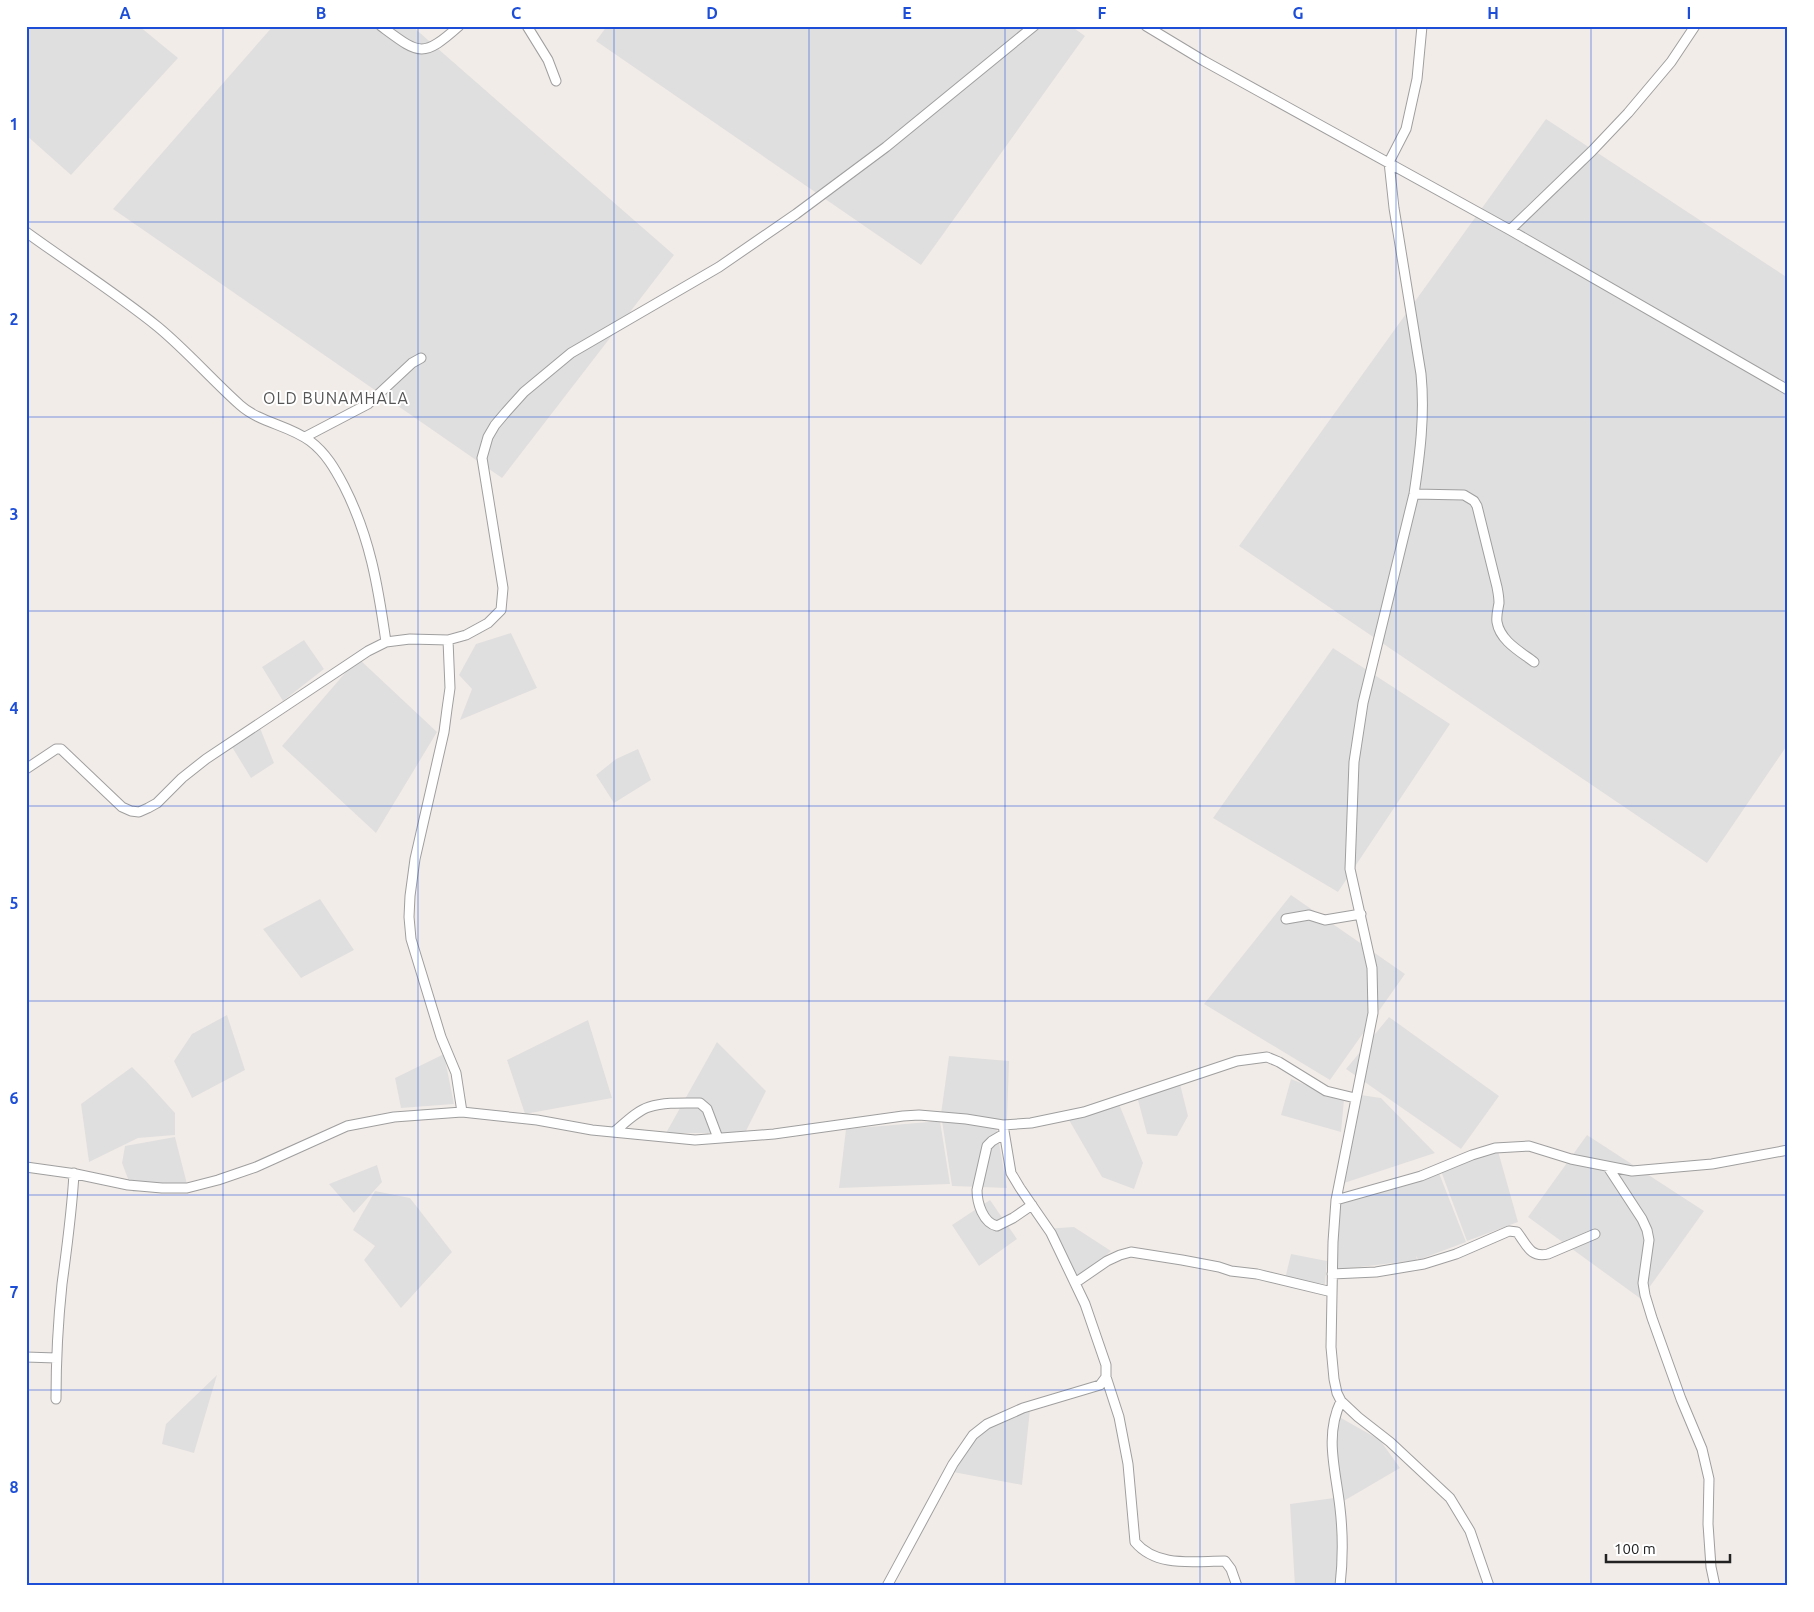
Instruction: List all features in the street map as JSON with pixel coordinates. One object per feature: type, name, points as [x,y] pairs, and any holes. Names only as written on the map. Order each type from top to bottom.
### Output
[{"type":"street","points":[[381,26],[408,45],[418,50],[425,50],[442,41],[459,26]]},
{"type":"street","points":[[527,26],[548,60],[556,81]]},
{"type":"street","points":[[26,769],[56,749],[61,749],[122,807],[139,812],[157,803],[193,768],[243,733],[346,664],[386,642],[410,639],[448,640],[466,635],[488,623],[501,610],[503,588],[482,458],[488,437],[495,424],[524,392],[571,353],[720,267],[796,214],[886,147],[1034,26]]},
{"type":"street","points":[[1146,26],[1204,61],[1510,230],[1788,390]]},
{"type":"street","points":[[1422,26],[1417,79],[1406,129],[1389,162],[1394,208],[1424,401],[1414,494],[1363,703],[1354,762],[1350,869],[1372,968],[1373,1013],[1336,1200],[1332,1274],[1332,1355],[1334,1379],[1341,1401],[1390,1442],[1450,1498],[1470,1531],[1489,1586]]},
{"type":"street","points":[[1510,230],[1592,151],[1628,113],[1671,62],[1695,26]]},
{"type":"street","points":[[26,232],[108,289],[156,326],[185,350],[230,395],[250,412],[305,437],[324,454],[339,476],[352,501],[372,556],[386,642]]},
{"type":"street","points":[[305,437],[368,404],[412,363],[422,358]]},
{"type":"street","points":[[1414,494],[1464,496],[1474,501],[1477,506],[1497,587],[1499,600],[1497,621],[1502,636],[1534,662]]},
{"type":"street","points":[[448,640],[450,681],[447,709],[441,747],[415,859],[409,916],[411,938],[441,1037],[456,1073],[462,1112]]},
{"type":"street","points":[[1286,919],[1308,915],[1325,920],[1361,914]]},
{"type":"street","points":[[26,1167],[128,1185],[187,1188],[218,1180],[256,1166],[347,1126],[394,1116],[462,1112],[537,1120],[592,1130],[686,1140],[782,1134],[919,1115],[959,1118],[1003,1129],[1084,1112],[1237,1061],[1256,1057],[1267,1057],[1279,1062],[1326,1091],[1356,1098]]},
{"type":"street","points":[[614,1132],[638,1112],[648,1107],[670,1103],[700,1103],[707,1109],[718,1138]]},
{"type":"street","points":[[1003,1129],[1011,1173],[1051,1233],[1086,1304],[1106,1366],[1106,1377],[1119,1417],[1128,1464],[1135,1542],[1164,1560],[1225,1561],[1232,1569],[1237,1586]]},
{"type":"street","points":[[1003,1129],[987,1146],[977,1190],[981,1212],[991,1224],[999,1226],[1032,1205]]},
{"type":"street","points":[[1336,1200],[1421,1176],[1472,1155],[1496,1148],[1529,1146],[1571,1159],[1632,1171],[1734,1160],[1788,1150]]},
{"type":"street","points":[[1608,1167],[1642,1219],[1647,1230],[1649,1240],[1643,1283],[1645,1295],[1681,1399],[1702,1449],[1709,1479],[1708,1524],[1711,1567],[1715,1586]]},
{"type":"street","points":[[56,1399],[56,1358],[74,1174]]},
{"type":"street","points":[[1332,1274],[1376,1272],[1424,1264],[1456,1254],[1509,1231],[1516,1232],[1531,1252],[1541,1255],[1548,1254],[1595,1234]]},
{"type":"street","points":[[1075,1283],[1107,1262],[1131,1252],[1219,1267],[1231,1271],[1257,1274],[1332,1292]]},
{"type":"street","points":[[26,1357],[56,1358]]},
{"type":"street","points":[[887,1586],[956,1457],[973,1435],[987,1424],[1023,1408],[1100,1385],[1106,1377]]},
{"type":"street","points":[[1340,1586],[1342,1530],[1332,1445],[1336,1413],[1341,1401]]},
{"type":"shaded area","points":[[26,26],[139,26],[178,58],[71,175],[26,135]]},
{"type":"shaded area","points":[[273,26],[412,26],[674,255],[502,478],[113,209]]},
{"type":"shaded area","points":[[607,26],[1071,26],[1085,36],[921,265],[596,41]]},
{"type":"shaded area","points":[[1546,119],[1788,278],[1788,744],[1707,863],[1239,546]]},
{"type":"shaded area","points":[[511,633],[537,688],[460,720],[472,689],[459,675],[476,644]]},
{"type":"shaded area","points":[[304,640],[324,669],[283,701],[262,667]]},
{"type":"shaded area","points":[[1333,648],[1450,724],[1338,892],[1213,818]]},
{"type":"shaded area","points":[[358,658],[437,732],[376,833],[282,746]]},
{"type":"shaded area","points":[[260,728],[274,763],[251,778],[232,747]]},
{"type":"shaded area","points":[[638,749],[651,780],[614,803],[596,775],[616,759]]},
{"type":"shaded area","points":[[1291,895],[1405,974],[1330,1080],[1204,1004]]},
{"type":"shaded area","points":[[320,899],[354,950],[301,978],[263,929]]},
{"type":"shaded area","points":[[227,1015],[245,1070],[192,1098],[174,1061],[192,1034]]},
{"type":"shaded area","points":[[1389,1017],[1499,1096],[1461,1149],[1346,1069]]},
{"type":"shaded area","points":[[588,1020],[612,1098],[525,1114],[507,1060]]},
{"type":"shaded area","points":[[717,1042],[766,1091],[745,1133],[666,1133]]},
{"type":"shaded area","points":[[444,1054],[454,1104],[401,1108],[395,1078]]},
{"type":"shaded area","points":[[949,1056],[1009,1061],[1007,1120],[941,1114]]},
{"type":"shaded area","points":[[132,1067],[175,1113],[175,1135],[138,1138],[89,1162],[81,1104]]},
{"type":"shaded area","points":[[1291,1079],[1344,1100],[1341,1132],[1281,1115]]},
{"type":"shaded area","points":[[1180,1084],[1188,1116],[1177,1136],[1147,1134],[1138,1100]]},
{"type":"shaded area","points":[[1354,1094],[1381,1098],[1435,1153],[1335,1186]]},
{"type":"shaded area","points":[[1119,1104],[1143,1163],[1134,1189],[1102,1177],[1069,1120]]},
{"type":"shaded area","points":[[940,1121],[950,1184],[839,1188],[846,1129]]},
{"type":"shaded area","points":[[942,1121],[996,1126],[1007,1188],[952,1186]]},
{"type":"shaded area","points":[[1587,1135],[1704,1211],[1641,1299],[1528,1217]]},
{"type":"shaded area","points":[[175,1137],[187,1184],[133,1192],[122,1163],[125,1146]]},
{"type":"shaded area","points":[[1498,1151],[1518,1222],[1467,1241],[1438,1163]]},
{"type":"shaded area","points":[[377,1165],[382,1182],[354,1213],[329,1184]]},
{"type":"shaded area","points":[[1437,1168],[1466,1242],[1418,1260],[1416,1255],[1417,1260],[1336,1270],[1339,1195]]},
{"type":"shaded area","points":[[375,1191],[410,1198],[452,1252],[401,1308],[364,1260],[375,1246],[353,1230]]},
{"type":"shaded area","points":[[990,1200],[1017,1239],[979,1266],[952,1225]]},
{"type":"shaded area","points":[[1074,1227],[1111,1251],[1076,1281],[1043,1229]]},
{"type":"shaded area","points":[[1291,1254],[1327,1261],[1325,1284],[1285,1279]]},
{"type":"shaded area","points":[[217,1375],[194,1453],[162,1444],[166,1424]]},
{"type":"shaded area","points":[[1030,1410],[1022,1485],[953,1472],[984,1428]]},
{"type":"shaded area","points":[[1334,1414],[1380,1440],[1400,1468],[1342,1502],[1328,1458]]},
{"type":"shaded area","points":[[1334,1498],[1341,1586],[1295,1586],[1290,1504]]},
{"type":"district","name":"OLD BUNAMHALA","points":[[336,398]]}]
